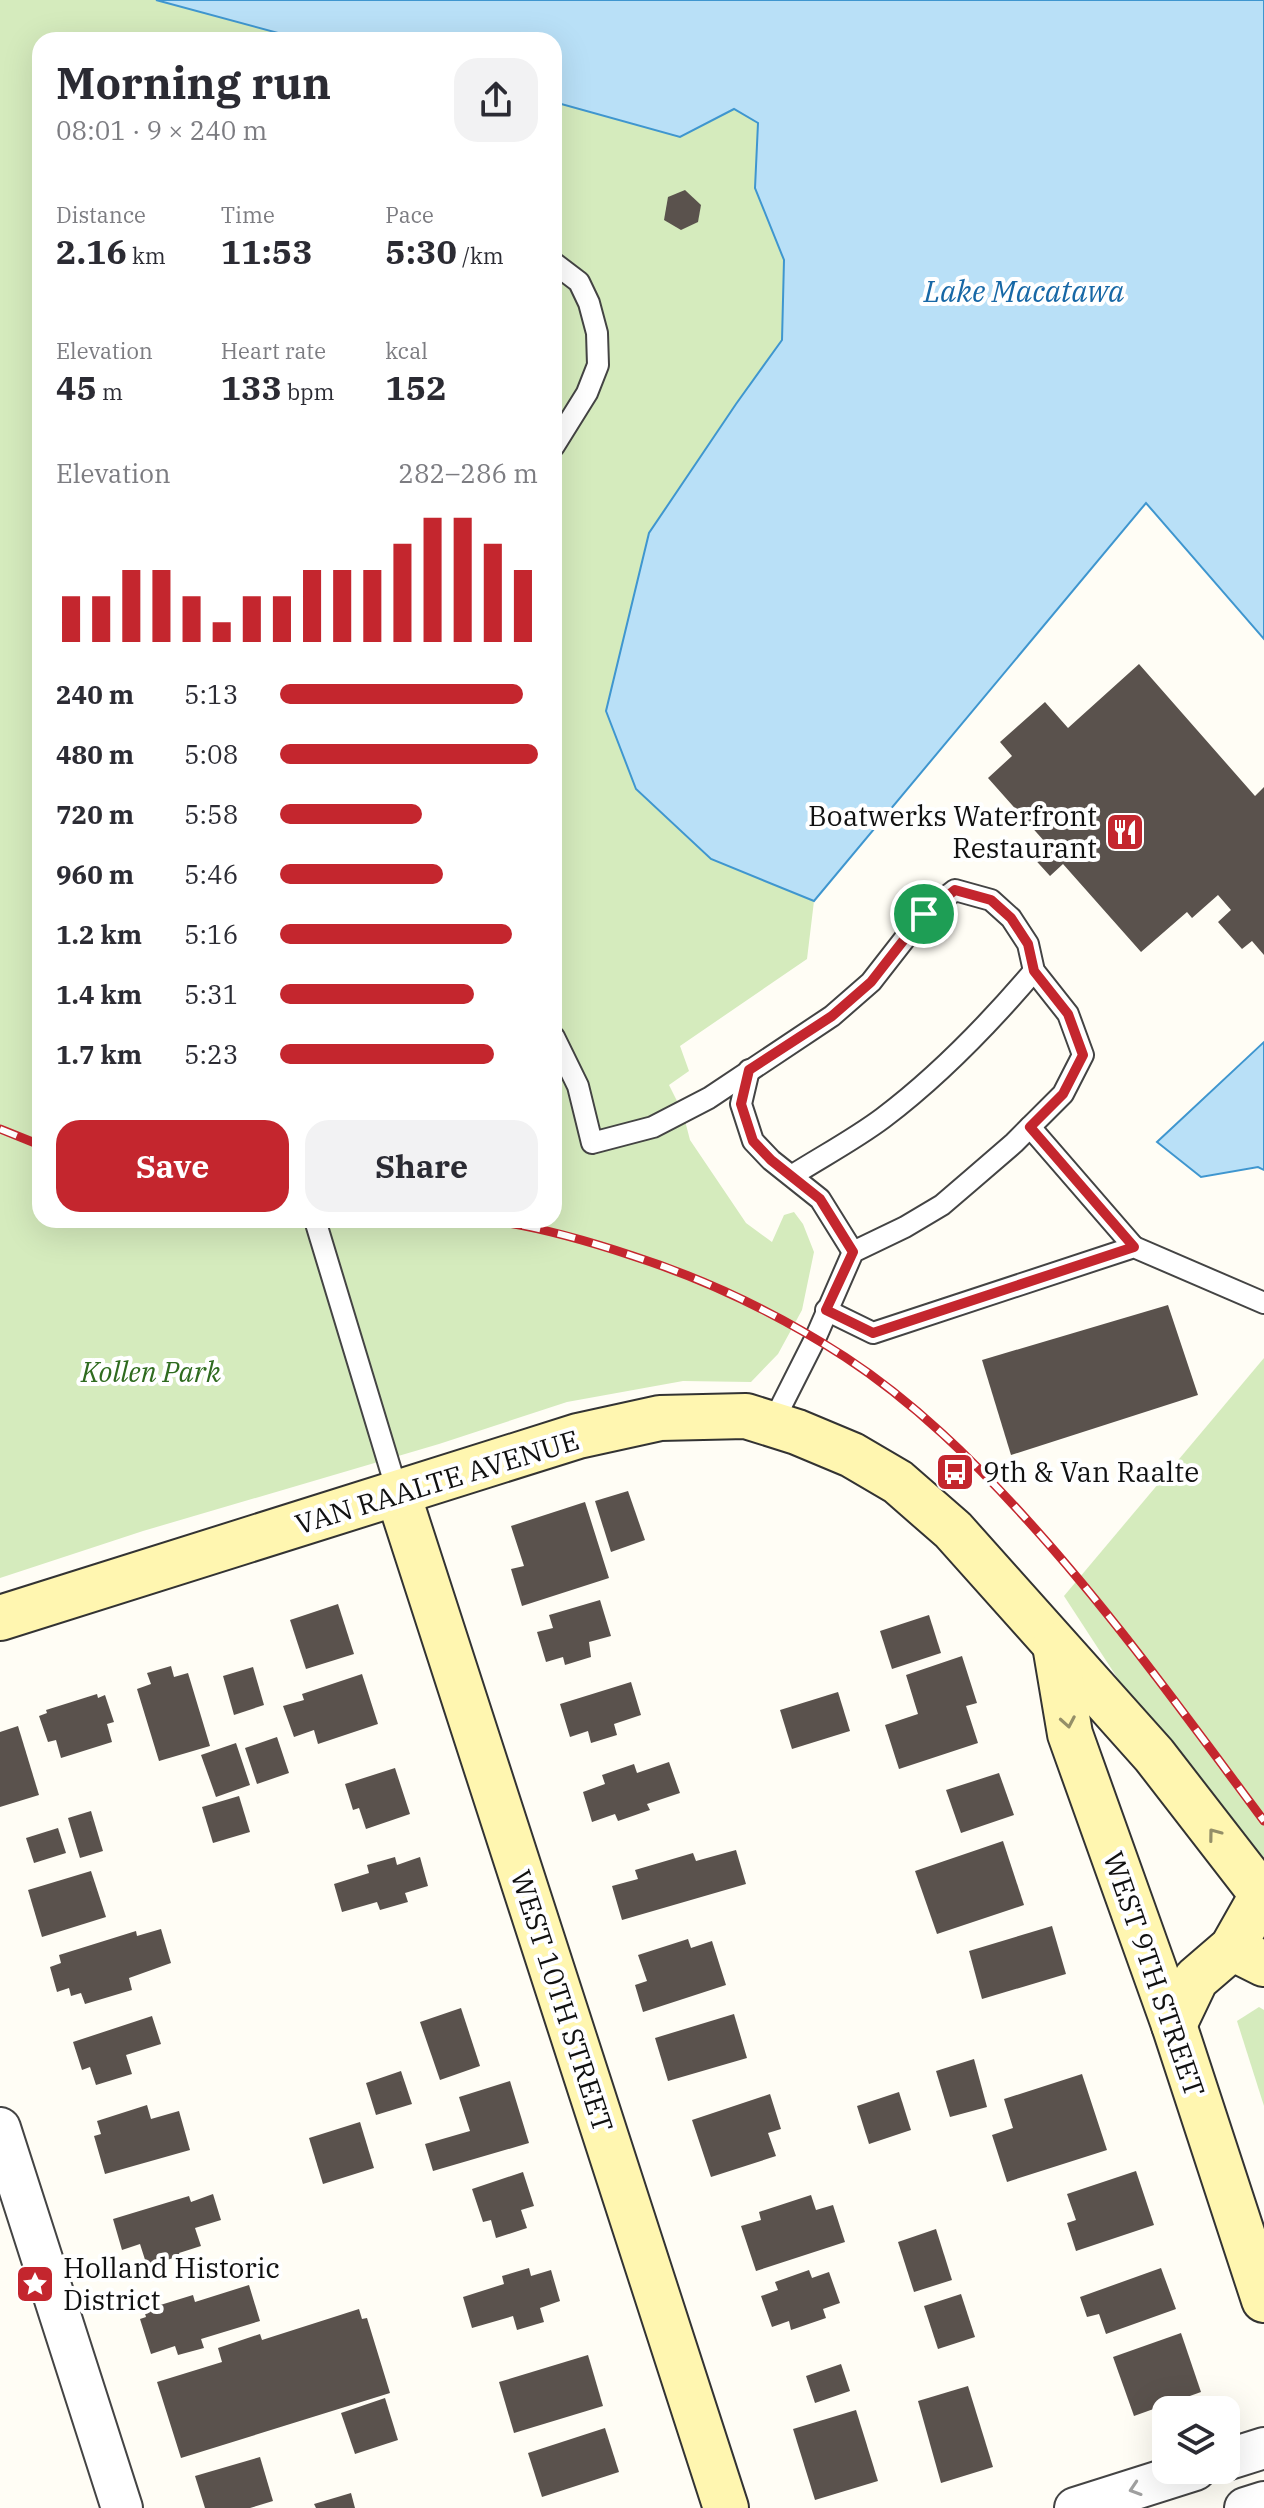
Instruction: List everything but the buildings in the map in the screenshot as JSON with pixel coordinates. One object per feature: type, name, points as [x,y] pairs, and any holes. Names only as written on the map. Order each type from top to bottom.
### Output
[{"type":"street","name":"VAN RAALTE AVENUE","points":[[0,1618],[578,1436],[660,1418],[746,1416],[852,1455],[898,1482],[953,1530],[1154,1755],[1263,1896]]},
{"type":"street","name":"WEST 10TH STREET","points":[[398,1494],[726,2508]]},
{"type":"street","name":"WEST 9TH STREET","points":[[1055,1645],[1070,1734],[1174,2025],[1264,2300]]},
{"type":"street","points":[[1174,2025],[1196,1979],[1248,1956],[1263,1896]]},
{"type":"street","points":[[0,2128],[122,2508]]},
{"type":"street","points":[[1240,2456],[1264,2448]]},
{"type":"street","points":[[1075,2508],[1152,2484]]},
{"type":"street","points":[[1245,2508],[1264,2502]]},
{"type":"lane","points":[[562,269],[579,282],[589,303],[597,333],[598,365],[587,393],[562,433]]},
{"type":"lane","points":[[562,1053],[578,1086],[592,1143],[653,1127],[709,1098],[832,1016],[871,982],[924,914],[955,890],[991,900],[1011,918],[1028,944],[1034,971],[1068,1014],[1083,1055],[1063,1094],[942,1205],[853,1252],[815,1339],[772,1424]]},
{"type":"lane","points":[[793,1175],[881,1120],[938,1074],[989,1024],[1034,971]]},
{"type":"lane","points":[[749,1070],[741,1104],[753,1141],[771,1160],[820,1199],[853,1252]]},
{"type":"lane","points":[[1030,1127],[1134,1247],[1264,1303]]},
{"type":"lane","points":[[317,1228],[398,1494]]},
{"type":"lane","points":[[826,1310],[873,1333],[1134,1247]]},
{"type":"green space","name":"Kollen Park","points":[[0,0],[156,0],[274,32],[32,32],[32,1228],[562,1228],[562,104],[680,137],[734,109],[758,123],[755,188],[784,260],[782,341],[649,533],[606,711],[636,789],[711,859],[814,901],[807,959],[680,1046],[689,1071],[669,1085],[683,1113],[690,1140],[746,1223],[772,1242],[784,1215],[794,1212],[803,1224],[814,1252],[802,1310],[778,1354],[751,1382],[683,1381],[567,1402],[439,1444],[143,1531],[0,1578]]},
{"type":"green space","points":[[1264,1358],[1264,1865],[1148,1725],[1064,1596]]},
{"type":"green space","points":[[1259,2007],[1264,2010],[1264,2106],[1237,2021]]},
{"type":"water","name":"Lake Macatawa","points":[[156,0],[1264,0],[1264,639],[1146,503],[814,901],[711,859],[636,789],[606,711],[649,533],[782,340],[784,260],[755,188],[758,123],[734,109],[680,137],[562,104],[562,32],[274,32]]},
{"type":"water","points":[[1264,1042],[1264,1170],[1258,1167],[1201,1177],[1157,1142]]},
{"type":"railway","points":[[0,1129],[32,1142]]},
{"type":"railway","points":[[532,1228],[597,1244],[715,1287],[820,1341],[895,1393],[965,1455],[1060,1558],[1150,1668],[1264,1821]]},
{"type":"place","name":"Boatwerks Waterfront Restaurant","points":[[1125,832]]},
{"type":"place","name":"9th & Van Raalte","points":[[955,1472]]},
{"type":"place","name":"Holland Historic District","points":[[35,2284]]},
{"type":"route","points":[[955,890],[991,900],[1011,918],[1028,944],[1034,971],[1068,1014],[1083,1055],[1063,1094],[1030,1127],[1134,1247],[873,1333],[826,1310],[853,1252],[820,1199],[771,1160],[753,1141],[741,1104],[749,1070],[832,1016],[871,982],[924,914],[955,890]]}]
